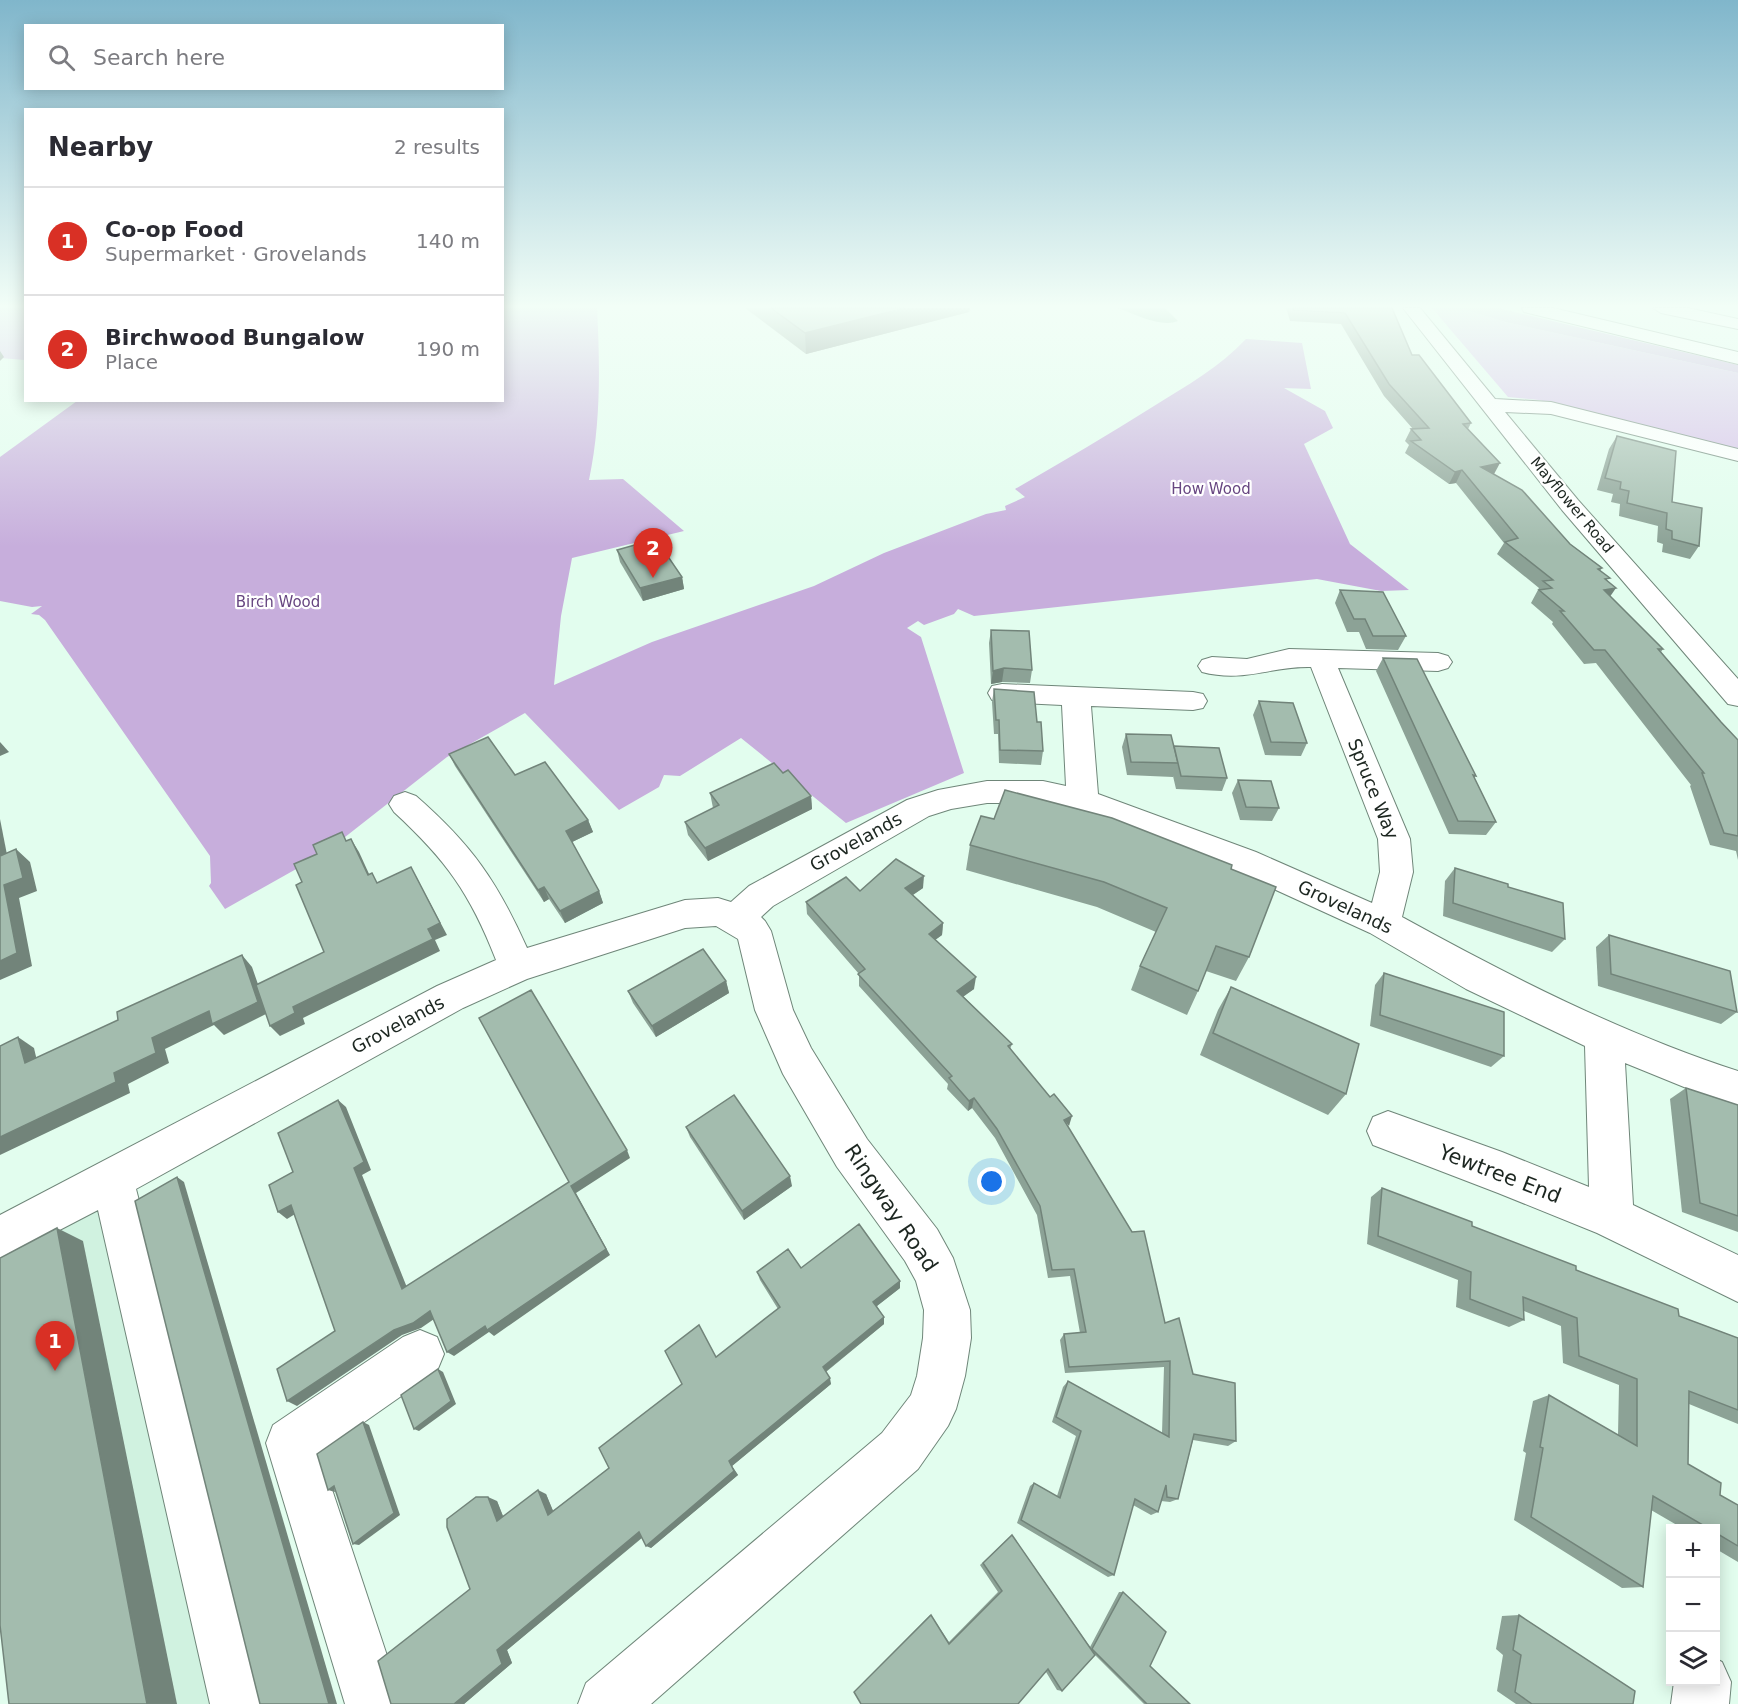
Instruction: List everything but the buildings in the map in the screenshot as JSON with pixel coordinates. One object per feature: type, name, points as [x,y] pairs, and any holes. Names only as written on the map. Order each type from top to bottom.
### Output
[{"type":"main road","name":"Mayflower Road","points":[[1476,388],[1570,505],[1738,697]]},
{"type":"main road","points":[[1490,405],[1551,408],[1738,455]]},
{"type":"main road","points":[[1212,666],[1247,668],[1289,658],[1438,662]]},
{"type":"main road","name":"Spruce Way","points":[[1320,659],[1394,839],[1398,858],[1398,876],[1382,923]]},
{"type":"main road","points":[[1002,693],[1193,701]]},
{"type":"main road","points":[[1076,696],[1083,801]]},
{"type":"main road","name":"Grovelands","points":[[0,1239],[450,997],[517,968],[685,914],[718,912],[736,919],[761,896],[918,808],[949,798],[987,792],[1043,792],[1083,801],[1244,861],[1382,923],[1479,978],[1604,1036],[1738,1090]]},
{"type":"main road","points":[[405,804],[440,835],[465,865],[502,930],[517,968]]},
{"type":"main road","name":"Ringway Road","points":[[607,1704],[900,1451],[931,1409],[945,1355],[947,1310],[937,1274],[921,1245],[852,1153],[797,1061],[774,1010],[753,931],[736,919]]},
{"type":"main road","points":[[1604,1036],[1612,1218]]},
{"type":"main road","name":"Yewtree End","points":[[1388,1131],[1502,1173],[1612,1218],[1738,1279]]},
{"type":"main road","points":[[112,1179],[239,1704]]},
{"type":"main road","points":[[374,1704],[291,1443],[420,1354]]},
{"type":"main road","points":[[1700,1704],[1702,1686]]},
{"type":"shaded area","points":[[1500,388],[1738,388],[1738,449],[1539,400],[1508,397]]},
{"type":"shaded area","points":[[120,1198],[242,1704],[24,1704],[0,1531],[0,1258]]},
{"type":"green space","points":[[504,388],[599,388],[596,437],[589,480],[623,479],[684,531],[572,558],[561,616],[554,685],[652,642],[814,586],[884,553],[986,514],[1006,510],[1005,506],[1025,497],[1015,489],[1183,388],[1311,388],[1284,388],[1325,411],[1333,428],[1304,444],[1350,544],[1409,590],[1381,591],[1317,579],[974,616],[958,609],[954,614],[924,625],[918,621],[907,628],[921,637],[964,773],[846,823],[741,738],[680,776],[664,775],[659,787],[619,810],[525,713],[447,757],[340,841],[298,868],[225,909],[209,886],[211,883],[210,856],[45,620],[39,615],[31,614],[42,606],[32,607],[0,601],[0,457],[76,402],[504,402]]},
{"type":"place","name":"Birchwood Bungalow","points":[[653,578]]},
{"type":"place","name":"Co-op Food","points":[[55,1371]]},
{"type":"park label","name":"How Wood","points":[[1211,489]]},
{"type":"park label","name":"Birch Wood","points":[[278,602]]}]
